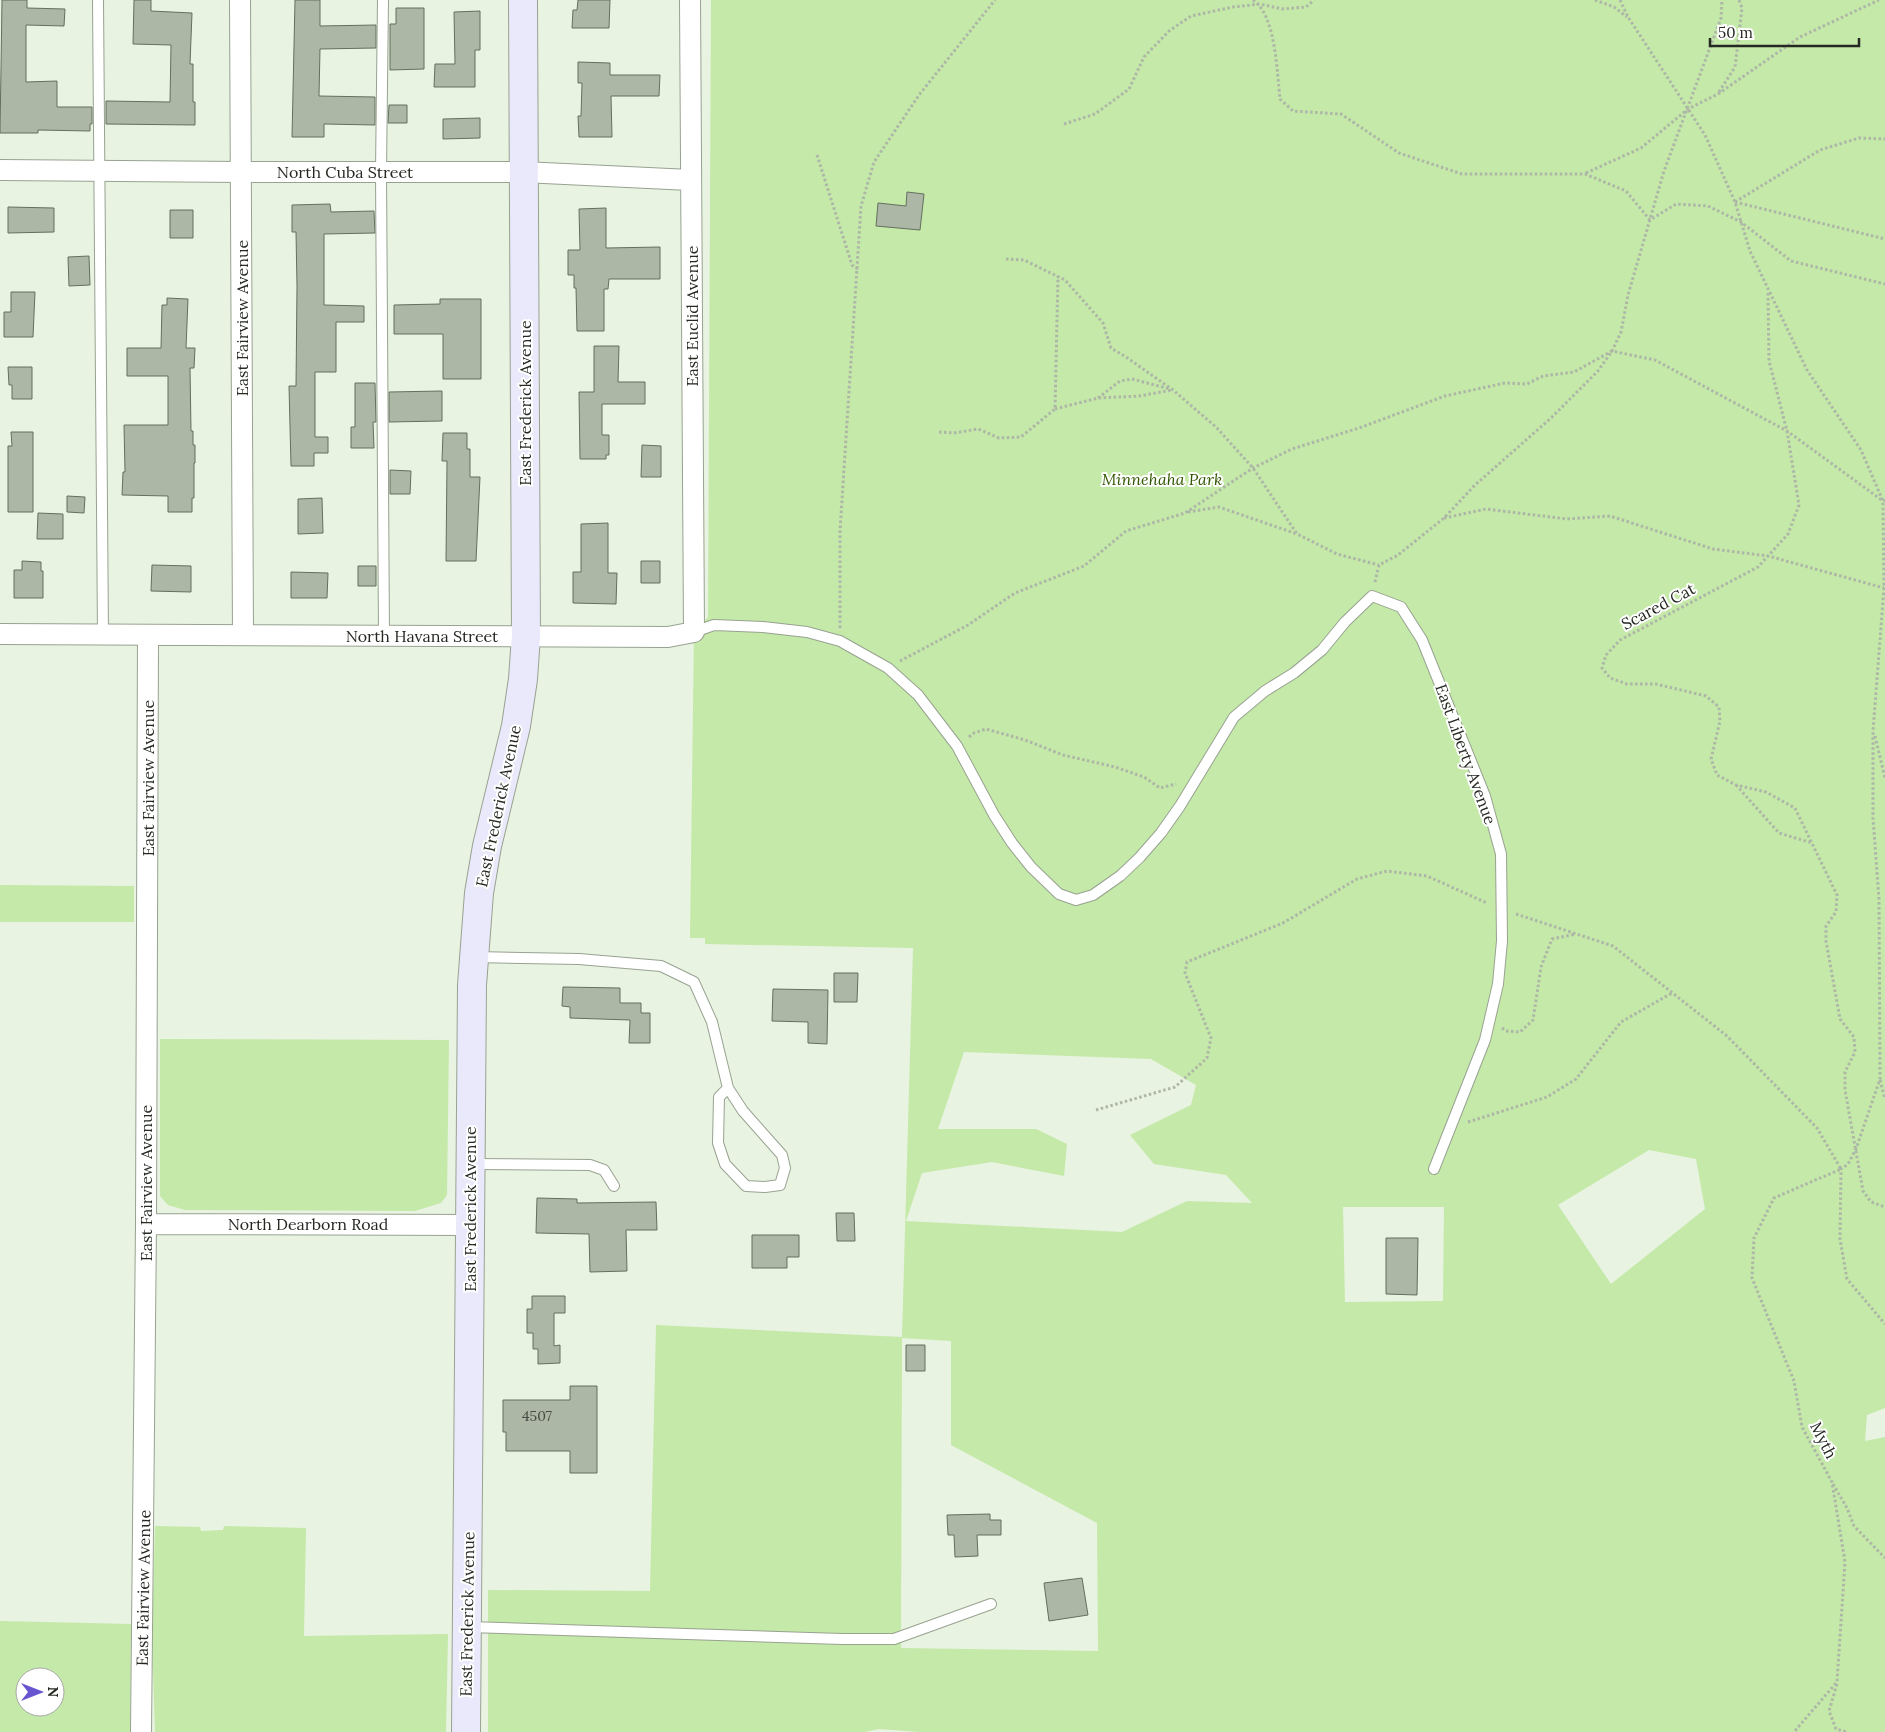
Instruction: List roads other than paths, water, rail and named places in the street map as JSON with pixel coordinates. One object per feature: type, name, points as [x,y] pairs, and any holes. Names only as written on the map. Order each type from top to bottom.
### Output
[{"type":"main road","name":"East Frederick Avenue","points":[[466,1732],[470,1164],[474,957],[487,846],[516,726],[523,678],[526,636],[523,0]]},
{"type":"street","name":"East Fairview Avenue","points":[[240,0],[244,635]]},
{"type":"street","name":"East Euclid Avenue","points":[[690,0],[694,632]]},
{"type":"street","name":"North Cuba Street","points":[[0,170],[523,172],[690,180]]},
{"type":"street","name":"North Havana Street","points":[[0,634],[668,637],[694,632]]},
{"type":"street","name":"East Fairview Avenue","points":[[141,1732],[146,1224],[148,635]]},
{"type":"street","name":"North Dearborn Road","points":[[146,1224],[470,1224]]},
{"type":"lane","points":[[98,0],[103,635]]},
{"type":"lane","points":[[382,0],[381,172],[384,636]]},
{"type":"lane","name":"North Havana Street","points":[[694,632],[714,625],[763,627],[808,632],[840,641],[888,668],[918,695],[957,746],[994,815],[1012,843],[1045,882],[1059,894],[1076,900],[1093,895],[1120,876],[1140,857],[1161,833],[1180,806],[1234,717],[1265,691],[1294,673],[1322,650],[1345,622],[1372,596]]},
{"type":"lane","name":"East Liberty Avenue","points":[[1372,596],[1401,607],[1425,648],[1485,796],[1501,854],[1502,941],[1498,984],[1486,1040],[1434,1169]]},
{"type":"lane","points":[[474,957],[579,959],[661,966],[694,982],[712,1022],[728,1088],[742,1111],[782,1155],[785,1168],[780,1185],[765,1187],[746,1186],[725,1164],[718,1144],[719,1096],[728,1088]]},
{"type":"lane","points":[[470,1164],[590,1165],[604,1170],[614,1186]]},
{"type":"lane","points":[[467,1627],[894,1639],[991,1604]]},
{"type":"park label","name":"Minnehaha Park","points":[[1162,479]]}]
